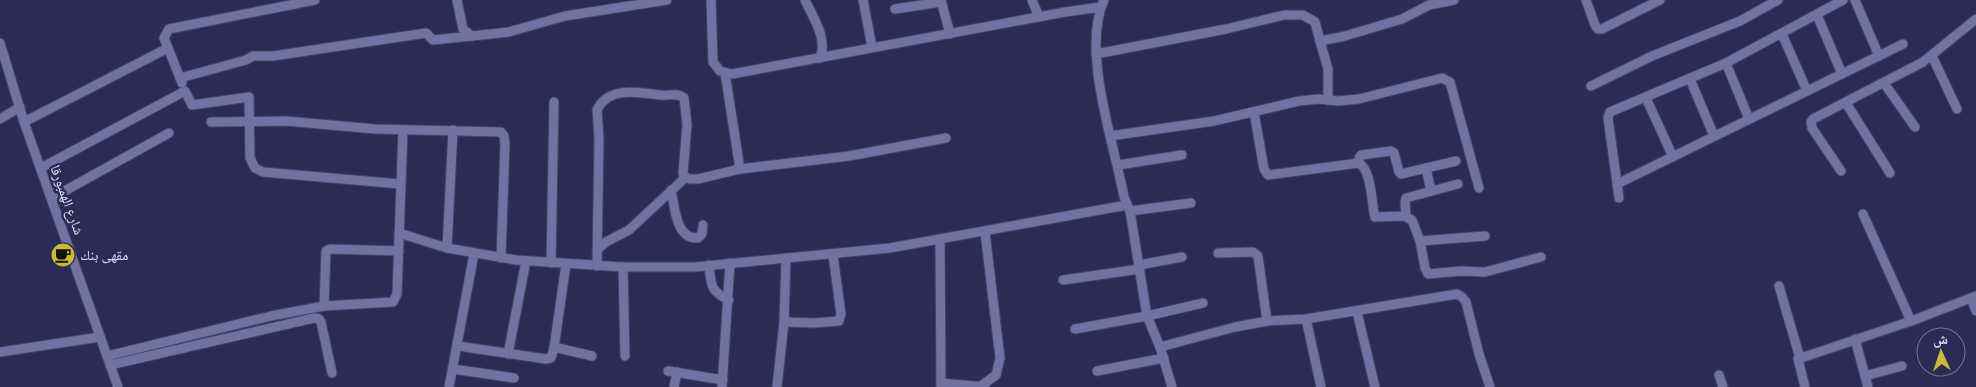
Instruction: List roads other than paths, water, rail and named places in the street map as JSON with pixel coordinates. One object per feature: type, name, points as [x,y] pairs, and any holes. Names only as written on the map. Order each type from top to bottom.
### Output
[{"type":"street","points":[[315,0],[169,29],[164,38],[185,91],[192,105],[249,97],[250,158],[255,168],[263,172],[400,184]]},
{"type":"street","points":[[458,0],[463,29],[472,36]]},
{"type":"street","points":[[180,78],[246,60],[253,56],[273,56],[426,32],[433,40],[509,32],[566,16],[667,0]]},
{"type":"street","points":[[711,0],[713,62],[724,73],[732,74],[1103,4],[1097,26],[1096,54],[1099,77],[1110,136],[1128,208],[1148,316],[1164,358],[1172,387]]},
{"type":"street","points":[[805,0],[820,36],[822,51],[820,58]]},
{"type":"street","points":[[864,0],[872,47]]},
{"type":"street","points":[[1032,0],[1039,17]]},
{"type":"street","points":[[1320,42],[1402,19],[1429,5],[1454,0]]},
{"type":"street","points":[[1586,0],[1598,29],[1602,29],[1660,0]]},
{"type":"street","points":[[1619,198],[1608,115],[1726,63],[1843,0]]},
{"type":"street","points":[[1856,0],[1880,56]]},
{"type":"street","points":[[895,9],[941,1],[950,34]]},
{"type":"street","points":[[1592,86],[1652,56],[1740,21],[1774,1]]},
{"type":"street","points":[[1096,54],[1226,29],[1284,15],[1303,15],[1315,22],[1328,69],[1328,100]]},
{"type":"street","points":[[1817,15],[1842,74]]},
{"type":"street","points":[[1841,172],[1811,125],[1813,119],[1932,56],[1954,36],[1976,20]]},
{"type":"street","points":[[1782,34],[1807,91]]},
{"type":"street","name":"شارع الهمبورقا","points":[[0,44],[24,122],[118,387]]},
{"type":"street","points":[[1617,184],[1903,44]]},
{"type":"street","points":[[24,122],[168,48]]},
{"type":"street","points":[[1932,56],[1957,109]]},
{"type":"street","points":[[1726,63],[1748,119]]},
{"type":"street","points":[[724,73],[740,168]]},
{"type":"street","points":[[1110,136],[1214,121],[1299,101],[1359,99],[1437,78],[1446,79],[1450,82],[1479,188]]},
{"type":"street","points":[[1690,79],[1714,136]]},
{"type":"street","points":[[1884,83],[1915,127]]},
{"type":"street","points":[[41,168],[185,91]]},
{"type":"street","points":[[597,266],[599,138],[597,110],[605,99],[620,93],[636,92],[663,96],[676,94],[682,96],[685,101],[686,115],[683,173],[686,177],[698,179],[740,168],[849,156],[946,138]]},
{"type":"street","points":[[1646,98],[1672,157]]},
{"type":"street","points":[[551,263],[554,102]]},
{"type":"street","points":[[1846,103],[1890,172]]},
{"type":"street","points":[[0,119],[20,107]]},
{"type":"street","points":[[1254,112],[1264,168],[1268,175],[1359,163],[1363,165],[1368,175],[1376,216],[1406,216],[1412,220],[1420,241],[1426,271],[1432,275],[1461,271],[1485,272],[1541,258]]},
{"type":"street","points":[[211,122],[286,121],[403,130],[501,132],[504,136],[505,144],[500,258]]},
{"type":"street","points":[[108,360],[270,316],[324,306],[393,302],[397,294],[403,130]]},
{"type":"street","points":[[447,248],[453,130]]},
{"type":"street","points":[[52,198],[169,133]]},
{"type":"street","points":[[1359,163],[1361,155],[1391,151],[1394,153],[1401,174],[1456,161]]},
{"type":"street","points":[[1118,165],[1182,155]]},
{"type":"street","points":[[1426,168],[1431,191]]},
{"type":"street","points":[[597,250],[606,242],[629,230],[686,177]]},
{"type":"street","points":[[1406,216],[1406,198],[1458,184]]},
{"type":"street","points":[[671,190],[682,232],[691,238],[698,238],[702,234],[703,225]]},
{"type":"street","points":[[400,233],[447,248],[500,258],[597,266],[664,268],[833,255],[890,248],[1128,208],[1190,203]]},
{"type":"street","points":[[1864,214],[1911,321]]},
{"type":"street","points":[[940,240],[941,385],[983,387],[996,375],[1000,358],[985,232]]},
{"type":"street","points":[[1420,241],[1485,236]]},
{"type":"street","points":[[324,306],[325,253],[328,250],[399,251]]},
{"type":"street","points":[[1218,253],[1253,252],[1258,256],[1267,321]]},
{"type":"street","points":[[449,387],[474,254]]},
{"type":"street","points":[[784,322],[814,323],[839,321],[841,314],[833,255]]},
{"type":"street","points":[[1063,280],[1139,267],[1182,257]]},
{"type":"street","points":[[777,387],[784,322],[786,258]]},
{"type":"street","points":[[508,354],[526,261]]},
{"type":"street","points":[[674,387],[672,372],[723,384],[730,263]]},
{"type":"street","points":[[458,346],[546,359],[551,358],[566,264]]},
{"type":"street","points":[[710,265],[711,282],[714,291],[729,300]]},
{"type":"street","points":[[624,267],[625,356]]},
{"type":"street","points":[[1779,286],[1800,358],[1798,360],[1798,367],[1805,387]]},
{"type":"street","points":[[1160,347],[1267,321],[1306,319],[1460,295],[1466,302],[1478,354],[1490,387]]},
{"type":"street","points":[[1800,358],[1911,321],[1973,297],[1976,311]]},
{"type":"street","points":[[1075,329],[1203,304]]},
{"type":"street","points":[[1357,312],[1375,387]]},
{"type":"street","points":[[108,360],[314,318],[319,319],[321,322],[332,373]]},
{"type":"street","points":[[1306,319],[1321,387]]},
{"type":"street","points":[[0,352],[100,337]]},
{"type":"street","points":[[1856,339],[1868,387]]},
{"type":"street","points":[[554,347],[592,356]]},
{"type":"street","points":[[1097,371],[1164,358]]},
{"type":"street","points":[[1865,376],[1902,366]]},
{"type":"street","points":[[453,370],[514,378]]},
{"type":"street","points":[[1719,374],[1723,387]]},
{"type":"place","name":"مقهى بنك","points":[[63,255]]}]
